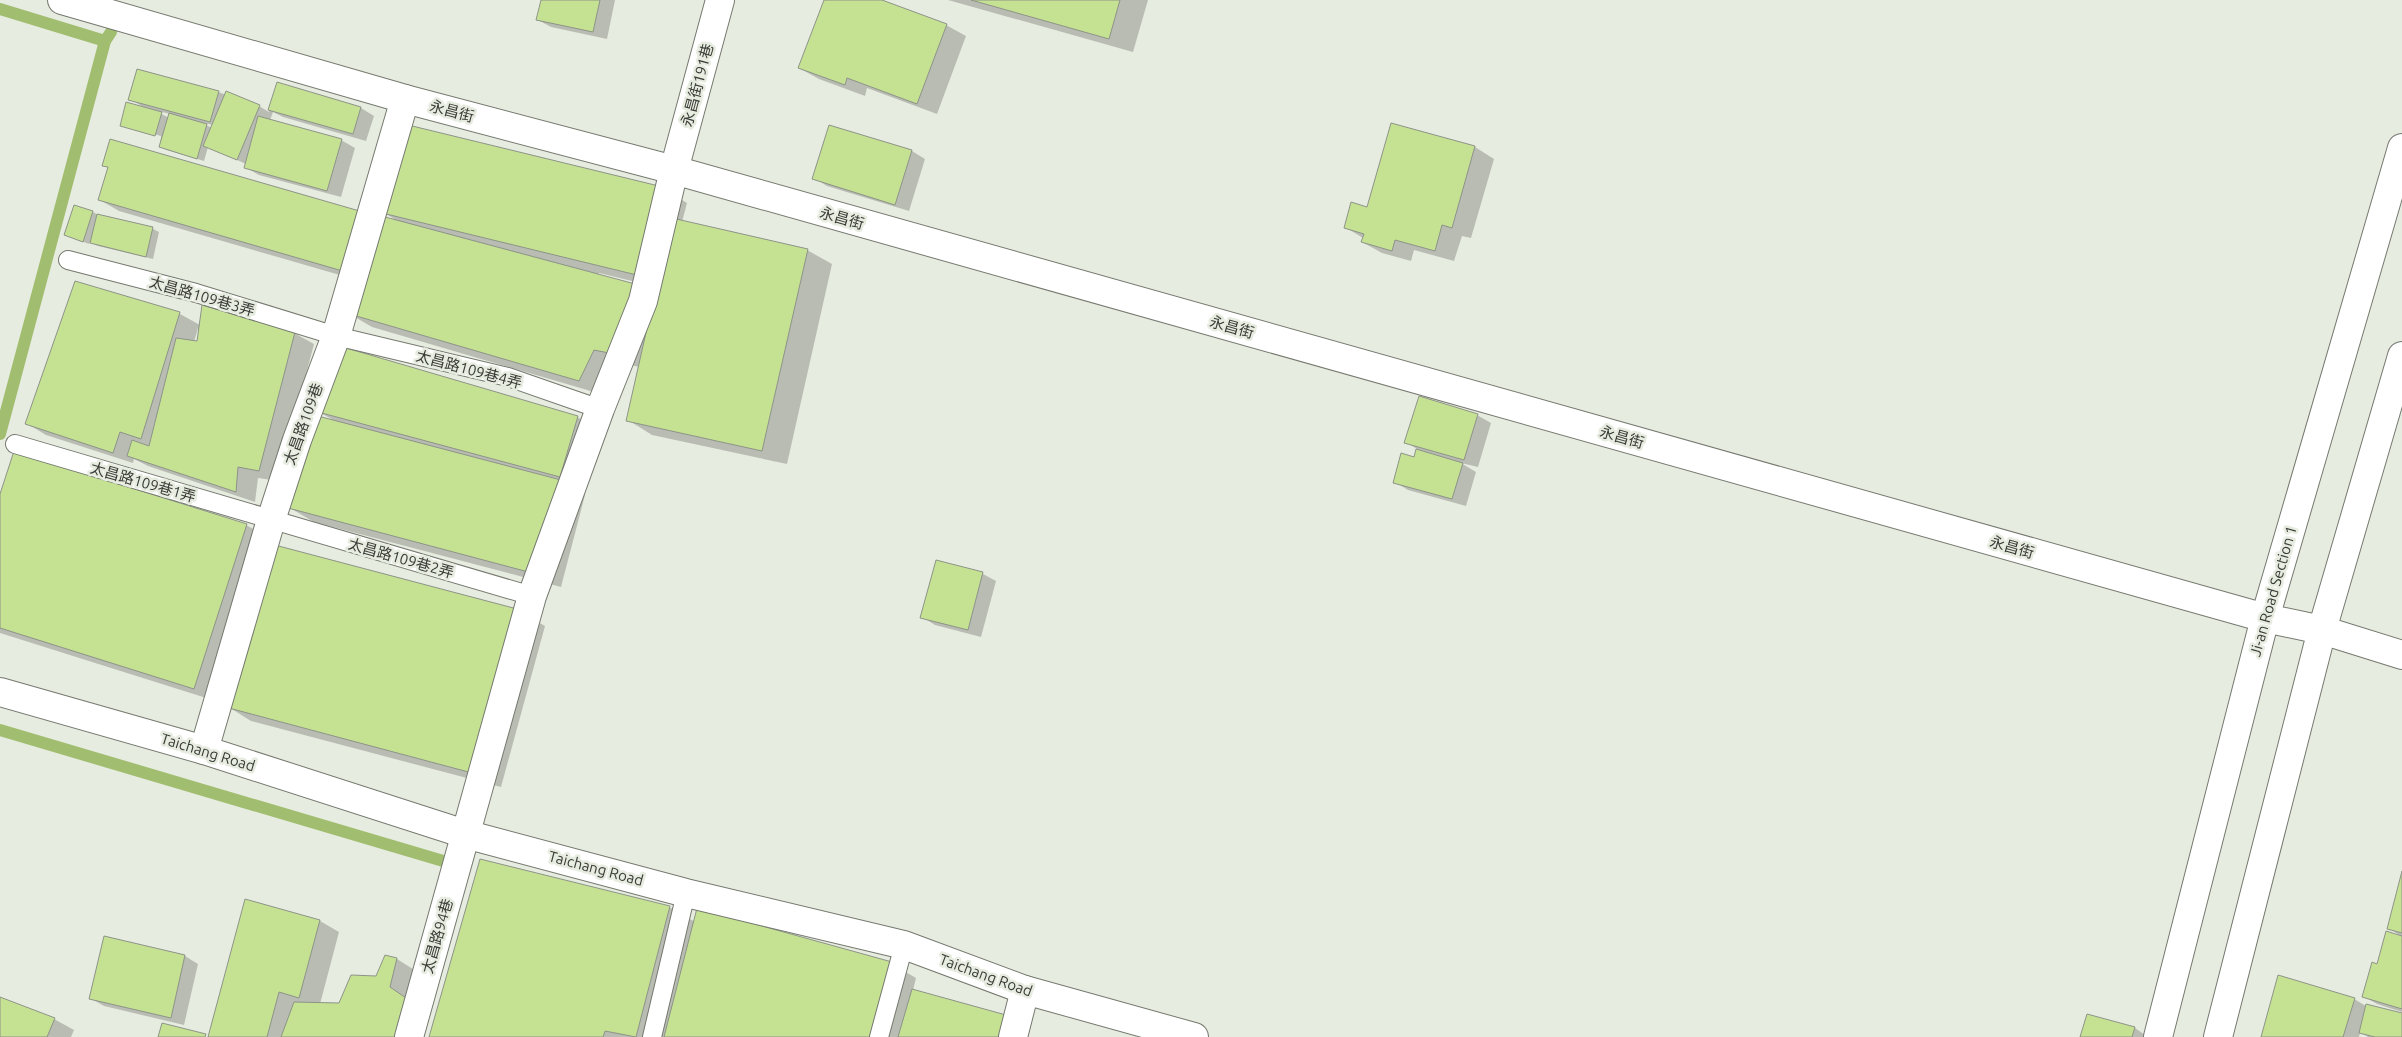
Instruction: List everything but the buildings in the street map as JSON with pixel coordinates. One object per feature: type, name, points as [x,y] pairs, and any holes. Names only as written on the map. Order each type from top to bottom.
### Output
[{"type":"street","name":"永昌街","points":[[62,0],[405,99],[674,170],[2264,618],[2322,630],[2402,655]]},
{"type":"street","name":"永昌街191巷","points":[[600,408],[643,301],[674,170],[720,0]]},
{"type":"street","name":"太昌路109巷","points":[[204,750],[271,520],[297,440],[336,336],[405,99]]},
{"type":"street","name":"Ji-an Road Section 1","points":[[2158,1037],[2264,618],[2402,148]]},
{"type":"street","points":[[2218,1037],[2322,630],[2402,356]]},
{"type":"street","name":"太昌路94巷","points":[[409,1037],[532,596],[600,408]]},
{"type":"street","name":"Taichang Road","points":[[0,692],[204,750],[465,834],[686,893],[904,945],[1024,990],[1194,1037]]},
{"type":"street","points":[[1013,1037],[1024,990]]},
{"type":"lane","name":"太昌路109巷3弄","points":[[68,260],[196,293],[336,336]]},
{"type":"lane","name":"太昌路109巷4弄","points":[[336,336],[508,378],[600,408]]},
{"type":"lane","name":"太昌路109巷1弄","points":[[15,444],[271,520]]},
{"type":"lane","name":"太昌路109巷2弄","points":[[271,520],[532,596]]},
{"type":"lane","points":[[652,1037],[686,893]]},
{"type":"lane","points":[[879,1037],[904,945]]},
{"type":"waterway","points":[[0,9],[105,41]]},
{"type":"waterway","points":[[0,434],[105,41],[111,32]]},
{"type":"waterway","points":[[0,730],[450,863]]}]
